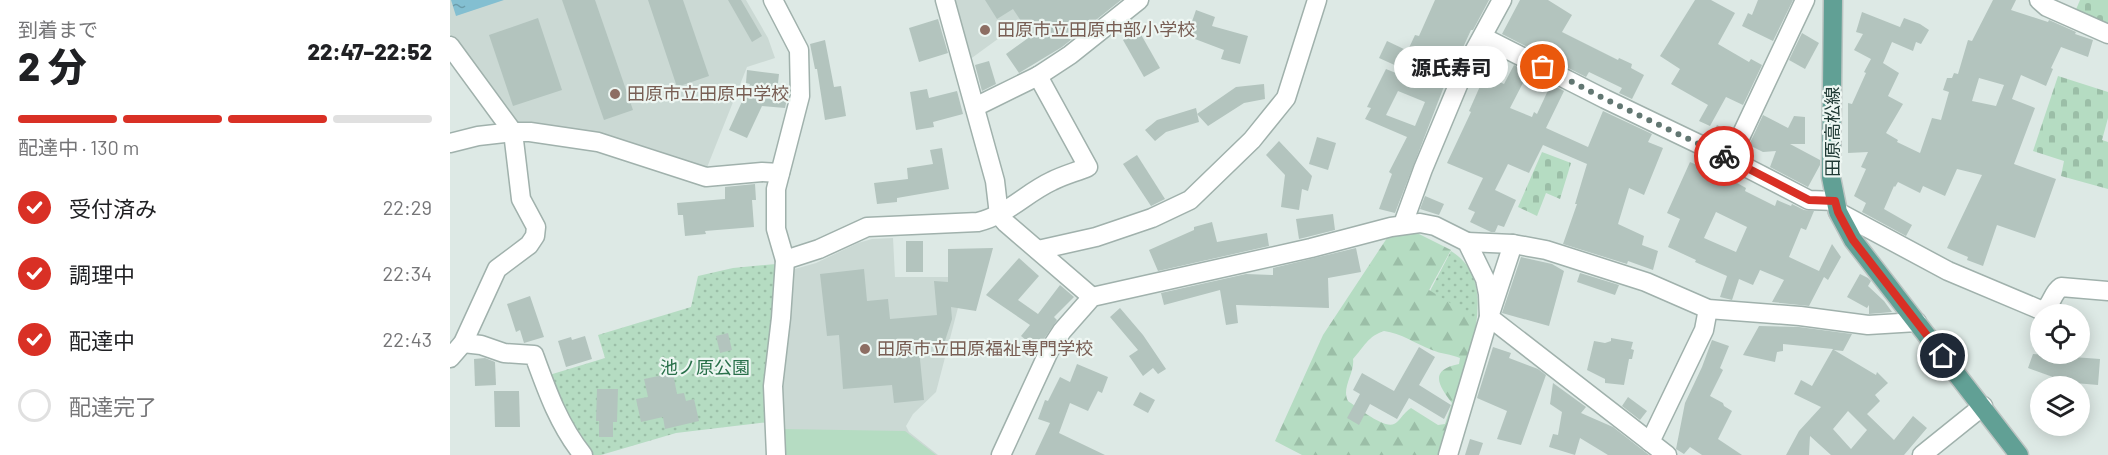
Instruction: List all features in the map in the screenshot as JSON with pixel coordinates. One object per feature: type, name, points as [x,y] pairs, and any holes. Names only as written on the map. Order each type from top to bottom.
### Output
[{"type":"main road","name":"田原高松線","points":[[1833,0],[1831,177],[1836,206],[1853,240],[2019,455]]},
{"type":"street","points":[[773,0],[799,50],[800,96],[776,189],[776,229],[785,260],[773,386],[776,455]]},
{"type":"street","points":[[945,0],[995,181],[999,215],[1092,297]]},
{"type":"street","points":[[975,107],[1038,76],[1070,55],[1139,0]]},
{"type":"street","points":[[1038,250],[1096,237],[1152,218],[1190,200],[1252,140],[1286,98],[1317,0]]},
{"type":"street","points":[[1730,159],[1804,0]]},
{"type":"street","points":[[2039,0],[2047,7],[2108,34]]},
{"type":"street","points":[[1403,224],[1466,66],[1500,1]]},
{"type":"street","points":[[1483,37],[1809,200],[1836,206],[1948,271],[2043,311],[2057,289],[2061,287],[2108,291]]},
{"type":"street","points":[[450,46],[513,132],[521,199],[536,227],[535,236],[529,245],[497,269],[463,343],[450,358]]},
{"type":"street","points":[[785,260],[819,249],[867,227],[978,222],[999,215],[1052,181],[1088,167],[1038,76]]},
{"type":"street","points":[[450,143],[478,136],[530,132],[598,142],[706,177],[762,172],[780,173]]},
{"type":"street","points":[[1001,455],[1049,351],[1062,331],[1092,297],[1311,248],[1403,224],[1435,226],[1467,242],[1513,244],[1546,250],[1646,282],[1708,309],[1800,316],[1868,325],[1917,322]]},
{"type":"street","points":[[1467,242],[1485,279],[1489,317],[1667,455]]},
{"type":"street","points":[[1448,455],[1513,244]]},
{"type":"street","points":[[1650,442],[1704,330],[1708,309]]},
{"type":"street","points":[[463,343],[481,345],[504,353],[534,356],[552,407],[573,443],[583,455]]},
{"type":"street","points":[[1922,455],[1983,406]]},
{"type":"shaded area","name":"田原市立田原中学校","points":[[450,0],[746,0],[768,38],[775,58],[747,67],[706,170],[653,149],[584,130],[513,122],[450,34]]},
{"type":"shaded area","name":"田原市立田原中部小学校","points":[[954,0],[1051,0],[969,60]]},
{"type":"shaded area","name":"田原市立田原福祉専門学校","points":[[893,238],[895,277],[966,277],[936,392],[913,414],[906,426],[909,432],[938,455],[781,455],[778,384],[791,270],[816,263],[858,243],[872,239]]},
{"type":"green space","points":[[2080,0],[2108,0],[2108,27],[2075,12]]},
{"type":"green space","points":[[2058,76],[2108,92],[2108,118],[2102,140],[2108,142],[2108,189],[2061,176],[2064,161],[2033,151]]},
{"type":"green space","points":[[1542,152],[1571,163],[1560,199],[1546,193],[1537,216],[1518,207]]},
{"type":"green space","points":[[1419,234],[1451,250],[1429,290],[1476,319],[1472,344],[1439,455],[1302,455],[1275,441],[1323,335],[1387,238]],"holes":[[[1384,331],[1435,351],[1460,358],[1459,364],[1443,370],[1440,374],[1440,385],[1452,403],[1445,424],[1438,425],[1411,408],[1398,421],[1390,425],[1371,417],[1348,401],[1346,391],[1353,359],[1374,336]]]},
{"type":"green space","points":[[1451,251],[1470,270],[1477,293],[1477,318],[1473,344],[1419,312]]},
{"type":"green space","name":"池ノ原公園","points":[[776,264],[769,422],[676,433],[601,455],[587,455],[546,376],[605,358],[598,335],[691,307],[698,276],[733,268]]},
{"type":"green space","points":[[782,429],[905,431],[936,455],[783,455]]},
{"type":"water","points":[[451,0],[504,0],[456,16]]},
{"type":"building","points":[[562,0],[595,0],[633,110],[604,120]]},
{"type":"building","points":[[648,0],[683,0],[709,76],[677,87]]},
{"type":"building","points":[[728,0],[741,0],[762,36],[752,42]]},
{"type":"building","points":[[985,0],[1121,0],[1062,47],[1019,73],[1006,54],[1031,36],[1013,9],[997,19]]},
{"type":"building","points":[[1435,0],[1489,0],[1448,74],[1450,75],[1395,213],[1379,209],[1392,174],[1389,172],[1407,137],[1365,119],[1371,108],[1367,107],[1386,69],[1418,82],[1430,60],[1408,50],[1415,35],[1419,36]],"holes":[[[1398,91],[1425,102],[1415,126],[1386,115]]]},
{"type":"building","points":[[1520,0],[1548,0],[1572,15],[1562,32],[1618,60],[1619,58],[1632,64],[1631,68],[1644,75],[1632,99],[1619,93],[1622,88],[1589,72],[1586,77],[1502,34]]},
{"type":"building","points":[[1695,0],[1711,0],[1735,13],[1718,44],[1749,62],[1751,59],[1762,65],[1743,105],[1726,97],[1710,126],[1699,121],[1708,105],[1671,84],[1680,69],[1660,56]]},
{"type":"building","points":[[1758,0],[1793,0],[1773,41],[1742,26],[1748,13],[1752,15]]},
{"type":"building","points":[[1993,0],[2016,0],[2011,10],[2048,22],[2049,20],[2076,32],[2075,34],[2093,40],[2088,57],[2061,47],[2046,86],[2021,75],[2012,99],[2035,108],[2014,164],[2056,179],[2035,238],[1997,225],[1983,266],[1947,248],[1982,175],[1957,169],[1945,196],[1923,186],[1920,193],[1898,182],[1884,209],[1912,225],[1906,236],[1862,212],[1866,203],[1854,196],[1866,169],[1861,167],[1868,152],[1848,153],[1848,103],[1852,104],[1871,59],[1854,50],[1863,34],[1856,32],[1862,12],[1900,27],[1904,18],[1929,30],[1921,44],[1916,42],[1913,51],[1892,42],[1883,63],[1899,73],[1888,96],[1903,104],[1886,133],[1898,140],[1897,142],[1920,153],[1932,118],[1941,120],[1949,92],[1943,90],[1947,78],[1952,78],[1954,73],[1958,74],[1968,40],[1972,41]],"holes":[[[1979,78],[2004,85],[1996,106],[1972,101]]]},
{"type":"building","points":[[1196,10],[1215,17],[1212,26],[1248,36],[1240,64],[1221,59],[1224,50],[1187,36]]},
{"type":"building","points":[[538,18],[562,90],[513,106],[489,35]]},
{"type":"building","points":[[938,19],[948,53],[919,62],[909,28]]},
{"type":"building","points":[[1139,31],[1160,68],[1144,77],[1123,40]]},
{"type":"building","points":[[1802,33],[1819,43],[1805,69],[1789,60]]},
{"type":"building","points":[[825,40],[834,87],[841,86],[846,116],[825,120],[817,69],[815,69],[810,44]]},
{"type":"building","points":[[1387,41],[1406,50],[1399,67],[1379,58]]},
{"type":"building","points":[[989,61],[996,84],[982,91],[975,65]]},
{"type":"building","points":[[1514,65],[1528,73],[1510,108],[1532,117],[1534,112],[1537,114],[1551,84],[1564,91],[1546,128],[1588,147],[1603,111],[1652,134],[1648,142],[1663,148],[1644,195],[1629,188],[1618,224],[1644,236],[1642,245],[1658,251],[1653,270],[1563,244],[1577,204],[1575,204],[1587,164],[1543,145],[1529,173],[1508,164],[1495,190],[1516,200],[1504,227],[1498,225],[1495,232],[1491,232],[1470,222],[1475,212],[1468,209],[1483,178],[1447,163],[1471,112],[1469,111],[1485,75],[1504,84]]},
{"type":"building","points":[[747,70],[779,74],[777,93],[788,94],[785,108],[762,106],[747,138],[729,130],[750,84],[746,83]]},
{"type":"building","points":[[1264,84],[1265,99],[1244,103],[1208,126],[1197,114],[1236,87]]},
{"type":"building","points":[[927,89],[929,98],[957,91],[963,114],[933,122],[934,127],[916,130],[910,92]]},
{"type":"building","points":[[1196,108],[1199,122],[1166,132],[1155,141],[1145,130],[1157,120]]},
{"type":"building","points":[[1763,115],[1788,128],[1794,116],[1805,117],[1805,144],[1790,144],[1820,160],[1820,165],[1808,187],[1770,167],[1776,151],[1763,152],[1749,145]]},
{"type":"building","points":[[1717,125],[1730,132],[1724,144],[1710,137]]},
{"type":"building","points":[[1317,137],[1336,143],[1328,170],[1309,164]]},
{"type":"building","points":[[1279,141],[1312,176],[1308,191],[1302,189],[1299,210],[1281,207],[1285,175],[1266,155]]},
{"type":"building","points":[[942,148],[949,189],[897,198],[897,202],[877,204],[874,183],[908,179],[907,168],[933,164],[930,150]]},
{"type":"building","points":[[1137,155],[1165,199],[1151,206],[1123,164]]},
{"type":"building","points":[[1690,162],[1730,179],[1746,188],[1745,191],[1775,206],[1777,200],[1804,210],[1814,211],[1806,230],[1801,228],[1789,257],[1819,271],[1832,244],[1841,257],[1828,280],[1824,277],[1809,306],[1772,302],[1784,280],[1760,270],[1753,285],[1739,279],[1732,300],[1720,297],[1727,276],[1668,247],[1680,219],[1667,213]],"holes":[[[1716,212],[1747,227],[1736,252],[1704,238]]]},
{"type":"building","points":[[755,184],[756,200],[752,200],[754,227],[705,231],[706,234],[685,236],[683,215],[678,215],[677,203],[725,199],[725,187]]},
{"type":"building","points":[[1425,196],[1444,204],[1439,215],[1420,209]]},
{"type":"building","points":[[1333,214],[1335,230],[1299,239],[1296,219]]},
{"type":"building","points":[[1212,222],[1217,242],[1267,233],[1269,246],[1158,271],[1149,250],[1194,230],[1194,227]]},
{"type":"building","points":[[906,241],[923,241],[923,272],[906,272]]},
{"type":"building","points":[[993,248],[976,311],[951,307],[952,319],[943,347],[918,339],[924,400],[894,403],[892,385],[843,389],[839,335],[827,336],[820,274],[864,269],[867,301],[888,299],[890,319],[937,315],[934,281],[948,282],[948,249]]},
{"type":"building","points":[[1356,248],[1361,272],[1328,278],[1329,308],[1236,305],[1238,323],[1226,325],[1220,290],[1164,305],[1161,293],[1246,274],[1273,275],[1273,268]]},
{"type":"building","points":[[1521,257],[1552,264],[1564,271],[1549,326],[1502,313]]},
{"type":"building","points":[[1019,258],[1039,276],[1018,300],[1038,314],[1060,285],[1074,297],[1054,317],[1057,320],[1037,349],[1021,336],[1030,325],[986,295]]},
{"type":"building","points":[[1580,273],[1619,285],[1615,295],[1577,282]]},
{"type":"building","points":[[1860,274],[1871,281],[1868,286],[1892,312],[1869,314],[1869,305],[1867,308],[1847,297]]},
{"type":"building","points":[[530,296],[544,337],[524,343],[520,330],[516,332],[507,304]]},
{"type":"building","points":[[1120,308],[1143,335],[1166,369],[1158,374],[1153,368],[1143,376],[1129,356],[1138,350],[1110,317]]},
{"type":"building","points":[[1759,326],[1799,327],[1852,334],[1843,351],[1834,350],[1876,375],[1877,372],[1888,383],[1875,395],[1880,401],[1867,414],[1894,440],[1913,416],[1927,428],[1904,455],[1831,455],[1810,436],[1809,455],[1786,455],[1799,431],[1821,407],[1794,394],[1801,380],[1812,386],[1833,349],[1783,344],[1783,351],[1777,352],[1775,362],[1743,355]],"holes":[[[1848,411],[1867,430],[1851,449],[1833,429]]]},
{"type":"building","points":[[728,333],[732,350],[720,353],[716,336]]},
{"type":"building","points":[[585,336],[592,359],[566,367],[558,341]]},
{"type":"building","points":[[1611,338],[1633,342],[1631,349],[1634,350],[1632,359],[1629,359],[1624,385],[1605,383],[1605,379],[1587,370],[1594,341],[1605,343],[1611,341]]},
{"type":"building","points":[[1712,340],[1729,346],[1720,368],[1723,370],[1710,396],[1732,411],[1718,439],[1742,455],[1702,455],[1690,447],[1684,454],[1676,449],[1685,403]]},
{"type":"building","points":[[1419,347],[1435,357],[1419,385],[1451,405],[1444,419],[1409,398],[1397,419],[1370,404],[1359,425],[1347,418],[1360,394],[1353,390],[1362,373],[1394,391]]},
{"type":"building","points":[[1493,347],[1511,353],[1509,358],[1538,369],[1546,375],[1521,445],[1497,439],[1507,411],[1477,398]]},
{"type":"building","points":[[485,358],[495,362],[496,385],[475,386],[474,359]]},
{"type":"building","points":[[2090,358],[2100,359],[2098,385],[2090,384],[2090,376],[2050,376],[2028,368],[2030,362],[2090,364]]},
{"type":"building","points":[[1077,364],[1108,377],[1102,393],[1098,391],[1088,411],[1070,403],[1059,433],[1105,455],[1035,455],[1050,423],[1038,419],[1045,400],[1048,401],[1060,377],[1070,382]]},
{"type":"building","points":[[673,373],[677,394],[684,393],[686,401],[694,399],[699,421],[665,429],[663,417],[641,422],[636,399],[648,397],[644,379]]},
{"type":"building","points":[[1553,383],[1586,407],[1581,413],[1613,427],[1649,455],[1608,455],[1580,438],[1575,455],[1549,447],[1553,434],[1558,435],[1562,412],[1550,404]]},
{"type":"building","points":[[597,389],[618,389],[617,422],[613,422],[613,437],[599,437],[599,421],[596,421]]},
{"type":"building","points":[[494,391],[519,391],[520,427],[495,427]]},
{"type":"building","points":[[1140,392],[1155,400],[1148,413],[1133,405]]},
{"type":"building","points":[[1628,397],[1647,411],[1640,420],[1622,406]]},
{"type":"building","points":[[1470,439],[1483,443],[1479,455],[1465,455]]},
{"type":"way so far","points":[[1543,67],[1724,156]]},
{"type":"place","name":"田原市立田原中部小学校","points":[[985,30]]},
{"type":"place","name":"源氏寿司","points":[[1543,67]]},
{"type":"place","name":"田原市立田原中学校","points":[[615,94]]},
{"type":"place","name":"田原市立田原福祉専門学校","points":[[865,349]]},
{"type":"route","points":[[1724,156],[1809,200],[1835,201],[1838,212],[1853,240],[1943,356]]}]
